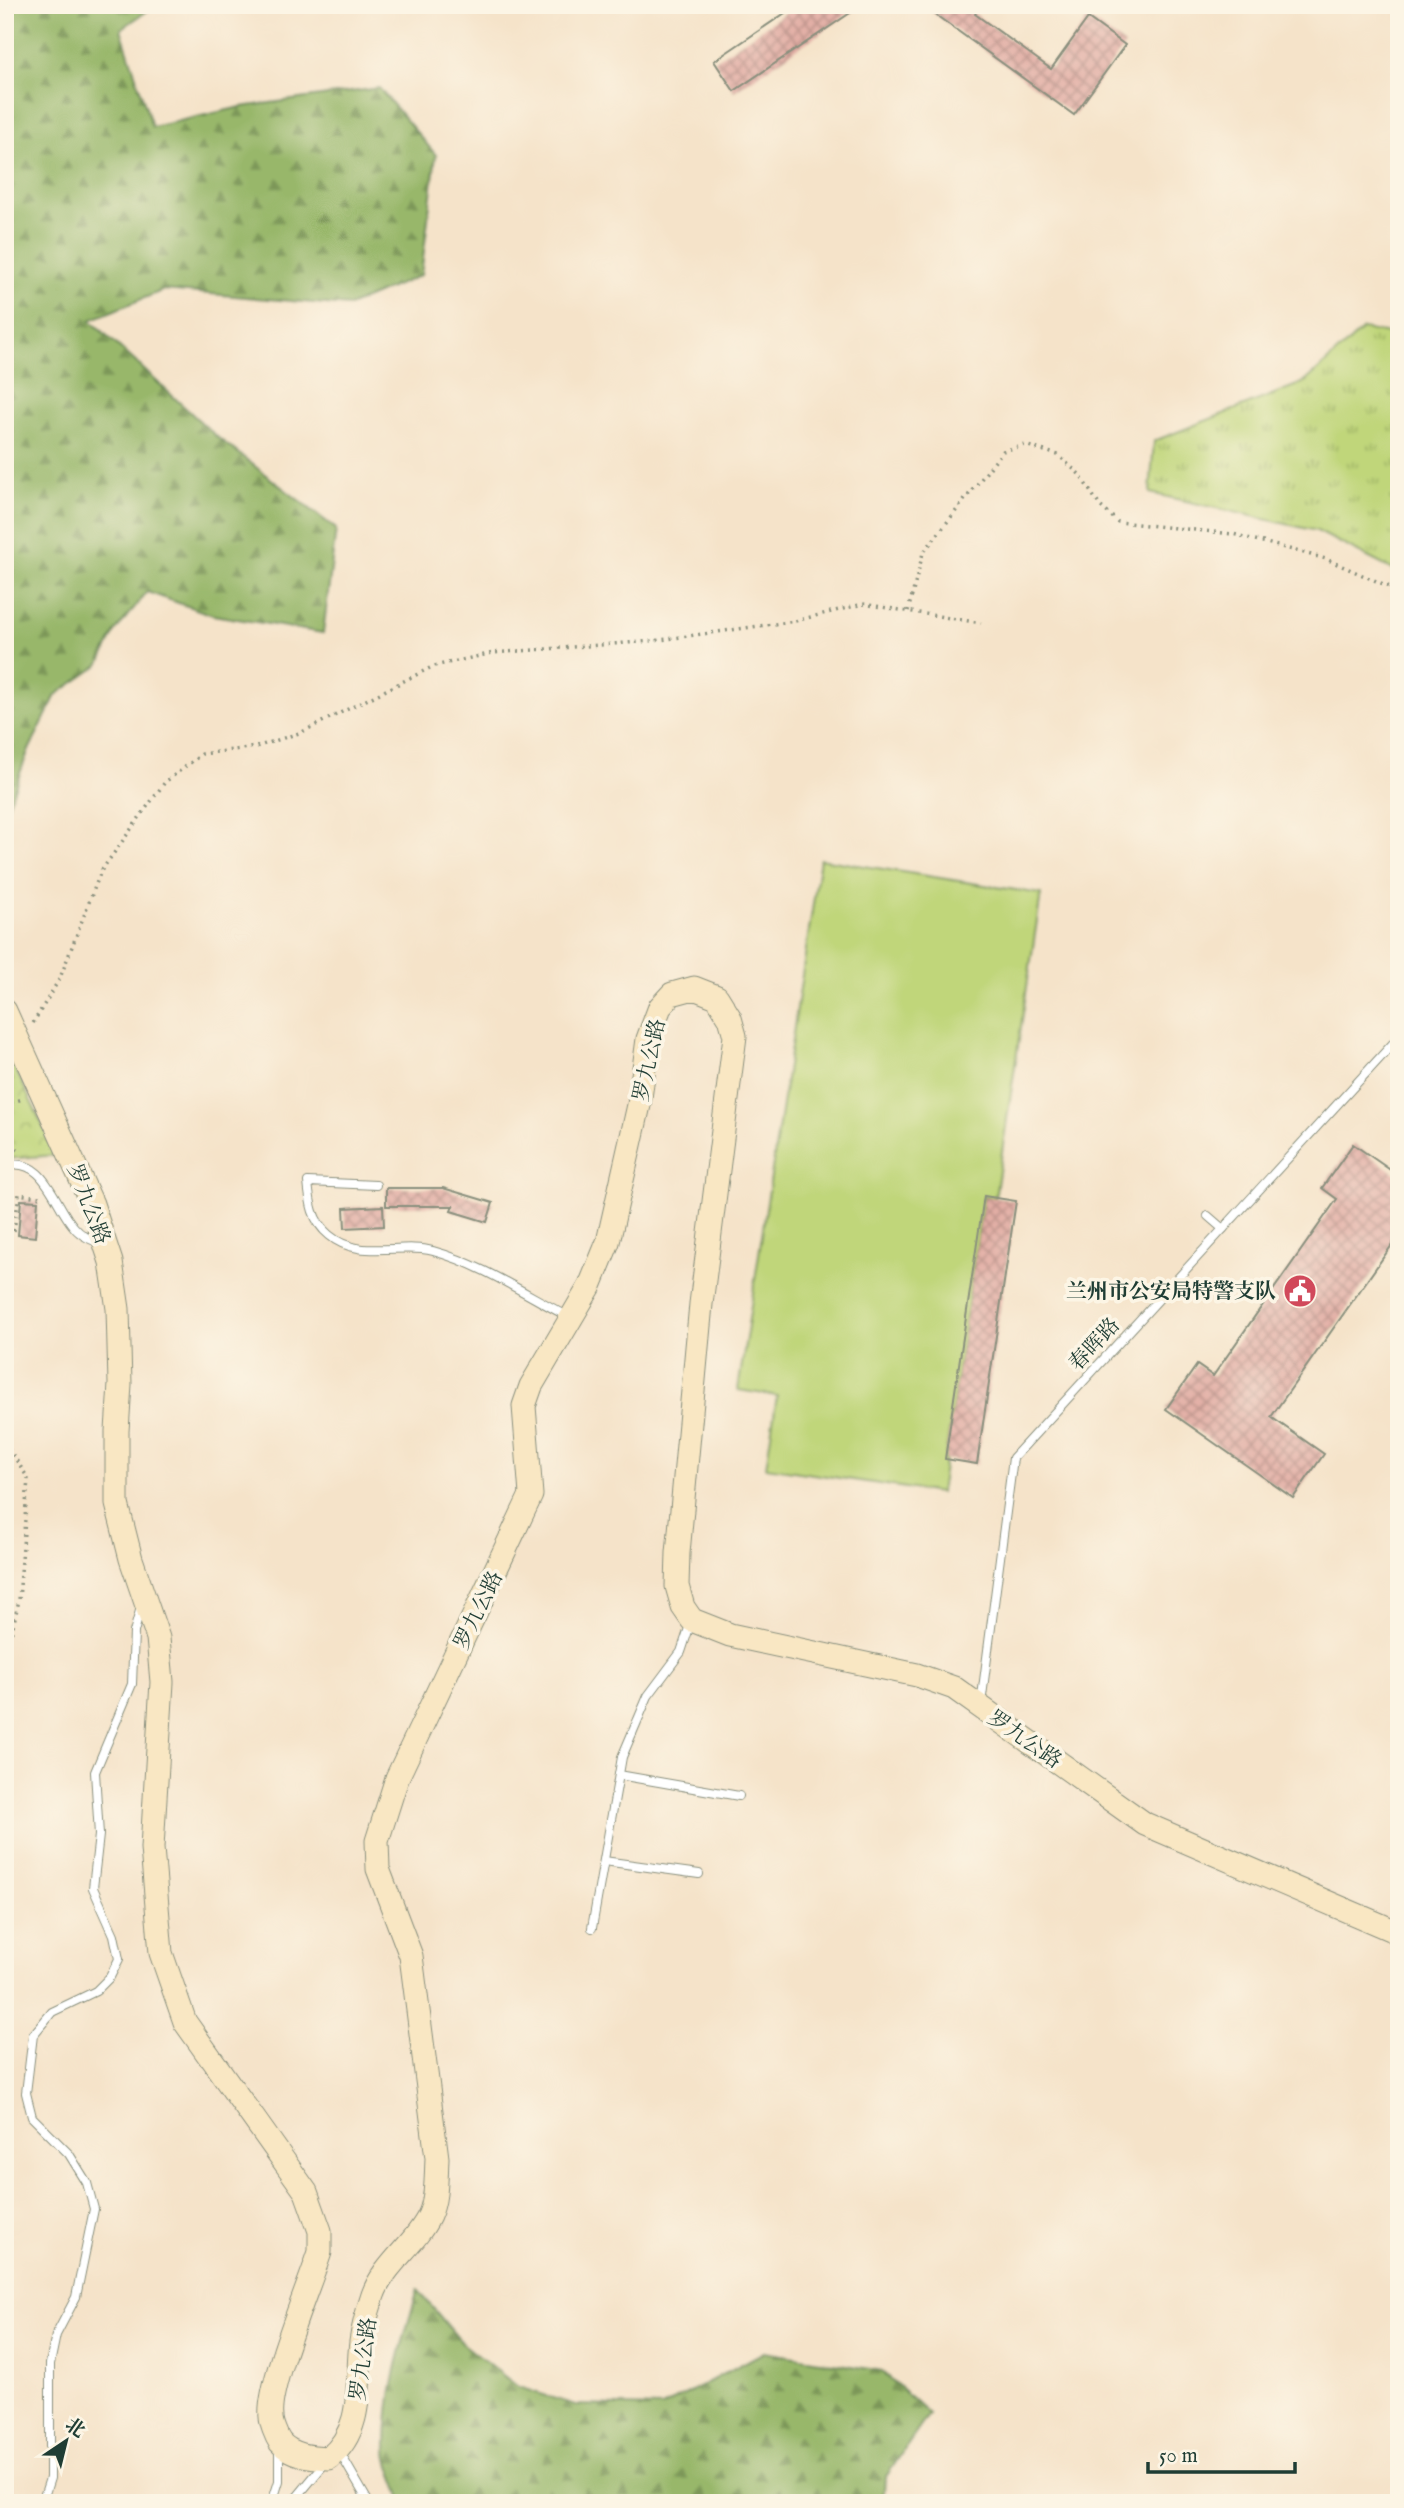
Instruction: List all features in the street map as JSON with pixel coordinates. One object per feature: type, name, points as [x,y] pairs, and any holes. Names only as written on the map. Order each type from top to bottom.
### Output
[{"type":"street","name":"罗九公路","points":[[334,2454],[356,2413],[361,2341],[373,2294],[428,2216],[436,2190],[437,2158],[411,1956],[378,1869],[377,1841],[397,1778],[531,1495],[524,1406],[531,1386],[572,1318],[608,1242],[639,1105],[649,1040],[660,1007],[672,994],[694,988],[717,997],[730,1018],[735,1036],[701,1304],[678,1553],[677,1586],[683,1607],[692,1620],[730,1635],[917,1675],[954,1688],[1145,1824],[1399,1933]]},
{"type":"street","name":"罗九公路","points":[[5,1011],[92,1204],[105,1245],[118,1308],[120,1384],[117,1504],[131,1559],[158,1639],[162,1682],[152,1848],[161,1953],[185,2022],[306,2192],[320,2231],[320,2252],[276,2385],[270,2416],[278,2440]]},
{"type":"street","points":[[278,2440],[290,2451],[313,2457],[334,2454]]},
{"type":"lane","name":"春晖路","points":[[981,1707],[1013,1458],[1399,1037]]},
{"type":"lane","points":[[5,1166],[13,1164],[31,1168],[48,1183],[75,1228],[90,1240],[105,1245]]},
{"type":"lane","points":[[376,1185],[308,1182],[310,1211],[330,1236],[366,1250],[430,1250],[468,1263],[572,1318]]},
{"type":"lane","points":[[1208,1216],[1223,1229]]},
{"type":"lane","points":[[42,2503],[50,2478],[50,2364],[56,2335],[76,2297],[94,2208],[88,2183],[69,2154],[32,2118],[26,2093],[33,2035],[52,2012],[96,1991],[110,1976],[119,1959],[114,1935],[93,1888],[99,1835],[95,1772],[132,1684],[134,1632],[145,1595]]},
{"type":"lane","points":[[592,1928],[622,1757],[648,1696],[681,1652],[692,1620]]},
{"type":"lane","points":[[618,1774],[739,1797]]},
{"type":"lane","points":[[604,1861],[699,1874]]},
{"type":"lane","name":"罗九公路","points":[[272,2503],[279,2481],[278,2440]]},
{"type":"lane","points":[[334,2454],[369,2503]]},
{"type":"lane","name":"罗九公路","points":[[292,2503],[334,2454]]},
{"type":"path","points":[[908,611],[923,553],[1003,451],[1025,445],[1058,455],[1079,474],[1100,506],[1118,522],[1233,534],[1326,559],[1399,591]]},
{"type":"path","points":[[21,1043],[60,978],[102,871],[165,782],[202,754],[256,747],[302,732],[434,666],[493,653],[653,641],[795,621],[863,604],[981,622]]},
{"type":"path","points":[[5,1100],[12,1102],[34,1096]]},
{"type":"path","points":[[14,1231],[19,1194],[56,1198]]},
{"type":"path","points":[[5,1443],[28,1478],[19,1600],[5,1662]]},
{"type":"green space","points":[[5,5],[156,5],[121,29],[152,127],[241,107],[379,88],[436,155],[421,275],[349,306],[164,290],[90,320],[217,437],[336,529],[323,633],[213,615],[147,592],[115,632],[99,665],[56,695],[28,752],[7,808],[5,850]]},
{"type":"green space","points":[[1363,329],[1399,336],[1399,573],[1317,531],[1150,493],[1154,441],[1305,382]]},
{"type":"green space","points":[[820,859],[1041,894],[995,1198],[984,1196],[940,1493],[766,1467],[777,1396],[738,1390]]},
{"type":"green space","points":[[5,1048],[57,1155],[5,1159]]},
{"type":"green space","points":[[418,2290],[462,2343],[518,2387],[576,2405],[662,2407],[764,2352],[882,2371],[929,2414],[885,2478],[883,2503],[402,2503],[388,2457],[387,2430],[396,2369]]},
{"type":"building","points":[[797,5],[862,5],[734,91],[714,61]]},
{"type":"building","points":[[922,5],[981,5],[975,14],[1051,69],[1088,18],[1125,45],[1074,115]]},
{"type":"building","points":[[1353,1144],[1399,1176],[1399,1235],[1271,1417],[1324,1454],[1293,1498],[1166,1409],[1197,1365],[1213,1376],[1337,1199],[1322,1188]]},
{"type":"building","points":[[386,1188],[443,1188],[493,1203],[487,1222],[451,1211],[453,1206],[386,1206]]},
{"type":"building","points":[[984,1196],[1016,1201],[977,1464],[945,1459]]},
{"type":"building","points":[[21,1200],[38,1201],[35,1237],[18,1235]]},
{"type":"building","points":[[383,1206],[384,1226],[345,1228],[344,1208]]},
{"type":"place","name":"兰州市公安局特警支队","points":[[1300,1291]]}]
